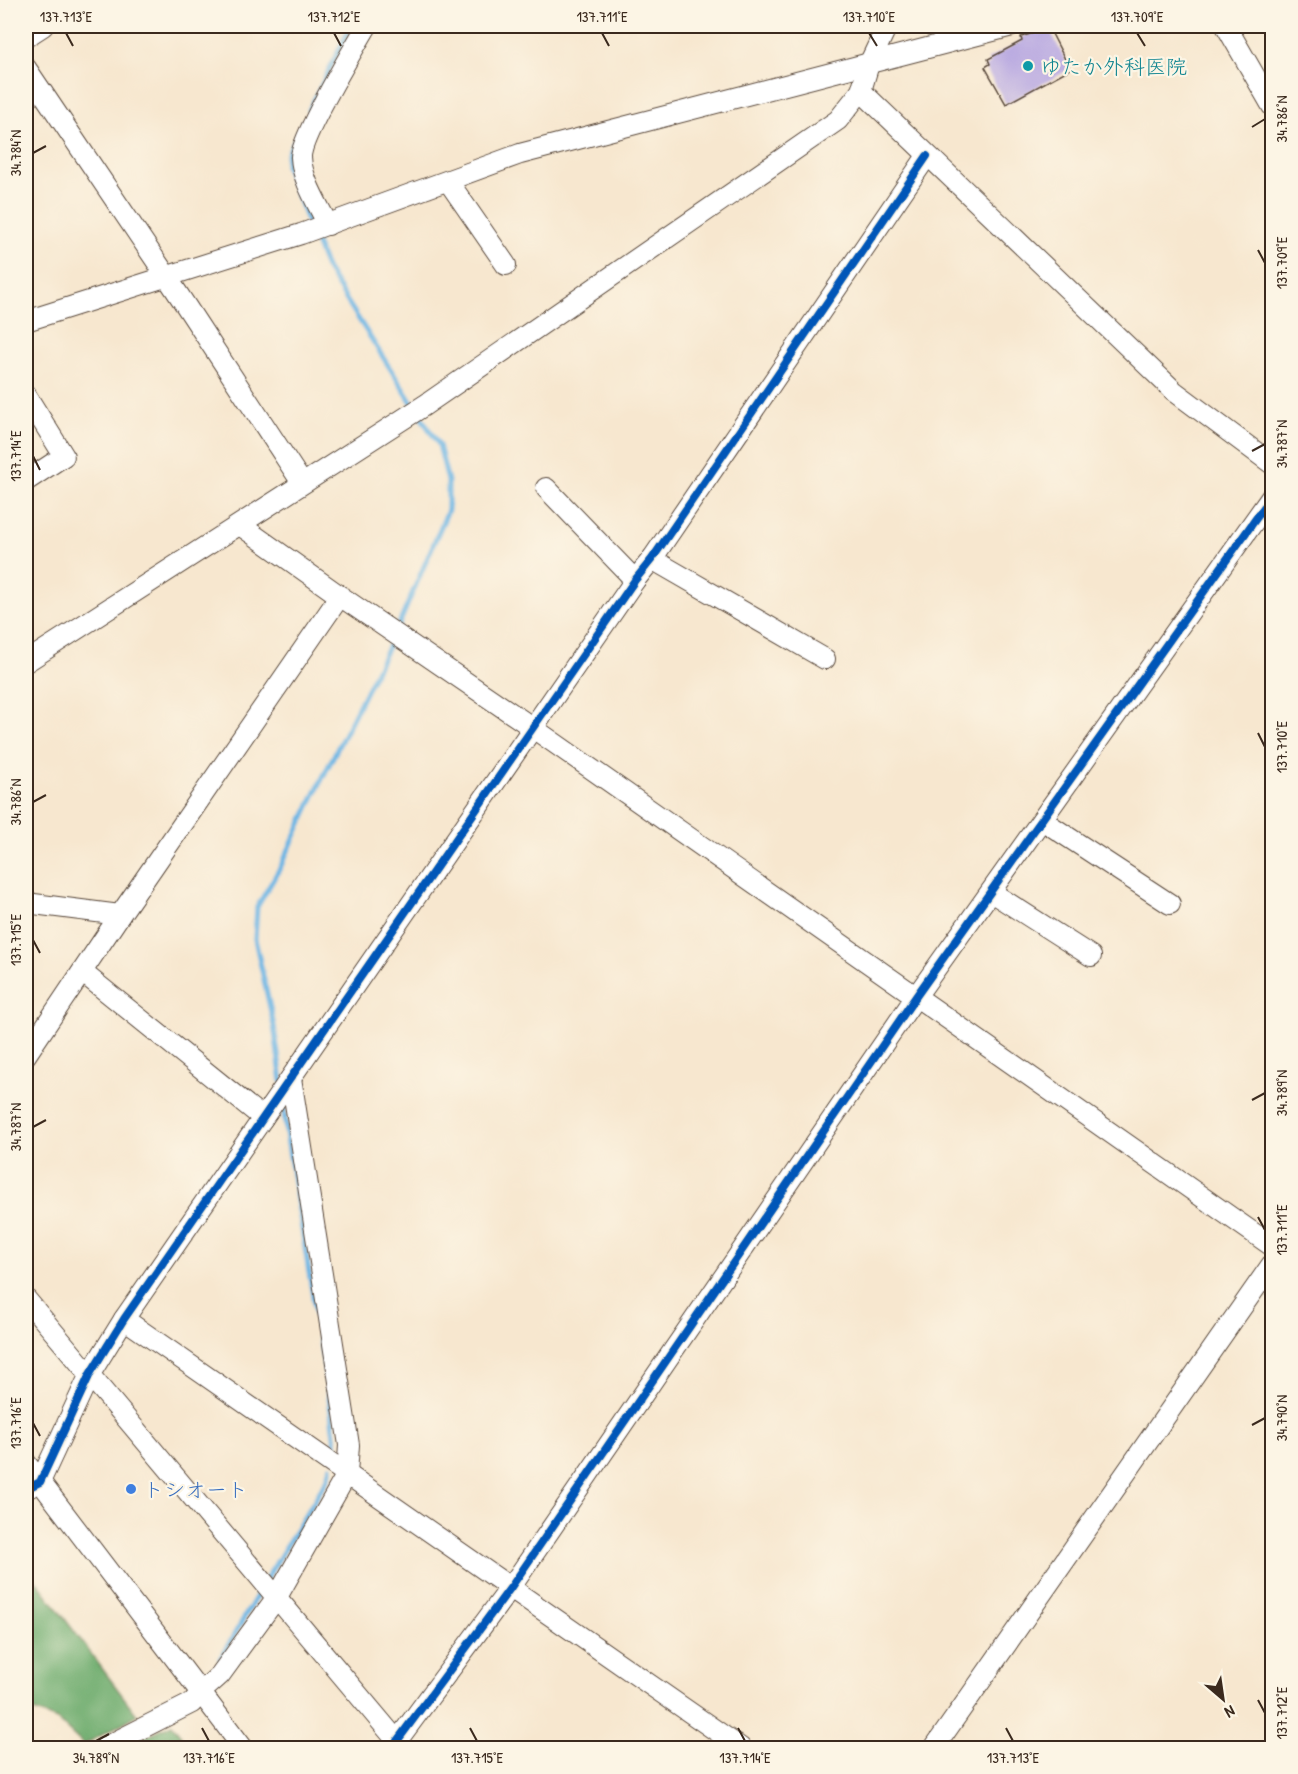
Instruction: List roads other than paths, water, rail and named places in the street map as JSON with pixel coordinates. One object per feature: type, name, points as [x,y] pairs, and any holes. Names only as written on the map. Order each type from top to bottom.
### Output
[{"type":"street","points":[[26,37],[43,26]]},
{"type":"street","points":[[324,226],[307,182],[301,156],[308,135],[367,26]]},
{"type":"street","points":[[26,662],[426,405],[838,120],[861,91],[869,64],[887,26]]},
{"type":"street","points":[[26,321],[301,234],[520,154],[1012,26]]},
{"type":"street","points":[[1226,26],[1272,106]]},
{"type":"street","points":[[26,68],[302,483]]},
{"type":"street","points":[[861,91],[1174,391],[1272,464]]},
{"type":"street","points":[[33,1485],[90,1374],[124,1319],[635,580],[652,559],[927,156]]},
{"type":"street","points":[[448,181],[506,265]]},
{"type":"street","points":[[26,395],[64,456],[26,481]]},
{"type":"street","points":[[546,488],[635,580]]},
{"type":"street","points":[[26,1299],[400,1745],[917,995],[1272,496]]},
{"type":"street","points":[[240,525],[385,628],[917,995],[1272,1246]]},
{"type":"street","points":[[652,559],[825,659]]},
{"type":"street","points":[[26,1055],[339,596]]},
{"type":"street","points":[[1042,820],[1170,904]]},
{"type":"street","points":[[991,892],[1091,956]]},
{"type":"street","points":[[26,903],[120,915]]},
{"type":"street","points":[[82,972],[268,1111]]},
{"type":"street","points":[[103,1749],[192,1703],[220,1674],[275,1595],[344,1472],[349,1444],[290,1081]]},
{"type":"street","points":[[934,1749],[1272,1263]]},
{"type":"street","points":[[124,1319],[741,1749]]},
{"type":"street","points":[[26,1463],[33,1485],[201,1692],[243,1749]]},
{"type":"waterway","points":[[309,110],[351,26]]},
{"type":"waterway","points":[[304,121],[287,155],[286,166],[309,226]]},
{"type":"waterway","points":[[313,235],[326,268],[439,445],[448,481],[448,510],[397,629]]},
{"type":"waterway","points":[[282,1082],[274,1026],[255,939],[257,907],[280,868],[393,637]]},
{"type":"waterway","points":[[283,1100],[286,1132],[327,1382],[336,1451],[333,1458]]},
{"type":"waterway","points":[[267,1578],[328,1478],[331,1467]]},
{"type":"waterway","points":[[220,1659],[262,1587]]},
{"type":"place","name":"ゆたか外科医院","points":[[1028,66]]},
{"type":"place","name":"トシオート","points":[[131,1489]]}]
